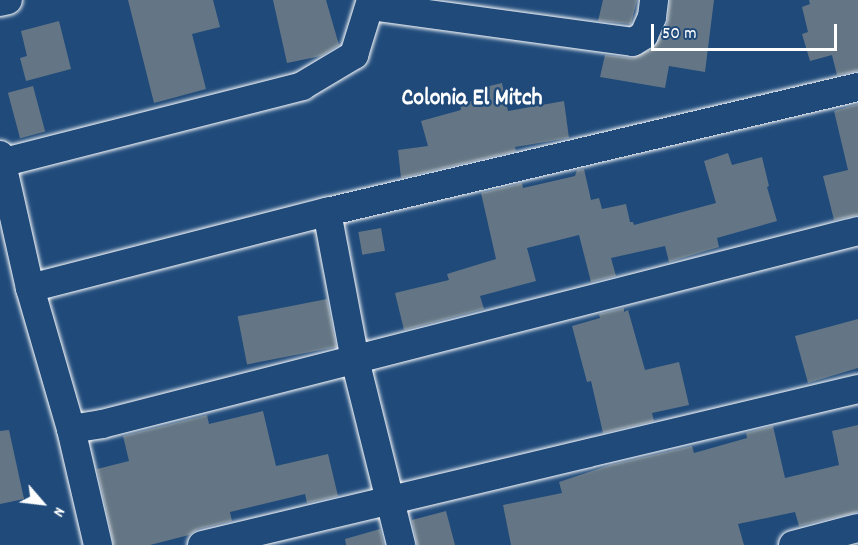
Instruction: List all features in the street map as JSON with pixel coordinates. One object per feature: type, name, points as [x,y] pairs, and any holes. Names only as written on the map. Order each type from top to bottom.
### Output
[{"type":"street","points":[[0,2],[8,0]]},
{"type":"street","points":[[98,545],[71,429],[30,288],[1,159],[302,87],[354,55],[370,3],[633,42],[644,35],[652,17],[654,0]]},
{"type":"street","points":[[30,288],[327,212],[858,87]]},
{"type":"street","points":[[327,212],[355,360],[401,545]]},
{"type":"street","points":[[71,429],[102,424],[858,231]]},
{"type":"street","points":[[202,545],[858,389]]},
{"type":"street","points":[[793,545],[858,528]]},
{"type":"building","points":[[128,0],[213,0],[220,27],[192,34],[206,89],[154,103]]},
{"type":"building","points":[[273,0],[326,0],[339,45],[321,56],[287,63]]},
{"type":"building","points":[[603,0],[637,0],[631,24],[598,21]]},
{"type":"building","points":[[670,0],[714,0],[705,72],[669,66],[665,88],[600,77],[605,55],[632,58],[653,48],[667,24]]},
{"type":"building","points":[[809,0],[858,0],[858,71],[837,75],[832,55],[810,61],[802,34],[808,32],[802,7],[810,4]]},
{"type":"building","points":[[59,21],[71,69],[26,81],[20,58],[27,56],[21,31]]},
{"type":"building","points":[[502,83],[508,111],[564,101],[569,138],[515,147],[516,151],[401,178],[398,150],[428,146],[421,121],[461,110],[460,103],[484,99],[481,88]]},
{"type":"building","points":[[33,86],[45,131],[20,138],[8,93]]},
{"type":"building","points":[[858,104],[858,215],[834,220],[823,176],[848,170],[834,111]]},
{"type":"building","points":[[728,153],[732,165],[762,157],[769,186],[767,187],[777,221],[717,238],[719,247],[669,262],[665,246],[611,258],[616,276],[591,282],[579,235],[527,248],[536,281],[480,296],[484,309],[404,330],[395,293],[449,280],[447,274],[496,259],[481,193],[522,183],[523,188],[575,176],[577,170],[584,169],[591,200],[599,198],[602,209],[626,204],[630,222],[634,225],[716,203],[704,161]]},
{"type":"building","points":[[381,228],[385,251],[362,255],[358,232]]},
{"type":"building","points":[[327,299],[336,347],[247,364],[238,316]]},
{"type":"building","points":[[624,308],[624,312],[628,310],[645,370],[679,362],[689,405],[652,413],[654,421],[603,433],[591,381],[587,382],[572,326],[600,318],[599,314]]},
{"type":"building","points":[[858,319],[858,368],[808,383],[795,336]]},
{"type":"building","points":[[263,411],[276,466],[328,454],[338,496],[307,503],[305,494],[230,512],[232,521],[198,529],[189,535],[150,545],[114,545],[97,469],[129,461],[123,436],[207,415],[209,424]]},
{"type":"building","points":[[858,425],[858,512],[799,526],[795,512],[738,524],[744,545],[511,545],[503,505],[562,493],[559,482],[610,465],[692,446],[694,453],[747,438],[746,433],[773,426],[785,478],[839,465],[832,431]]},
{"type":"building","points":[[9,430],[24,499],[0,504],[0,431]]},
{"type":"building","points":[[446,511],[455,545],[417,545],[412,520]]},
{"type":"building","points":[[380,529],[384,545],[346,545],[345,539]]},
{"type":"district","name":"Colonia El Mitch","points":[[472,100]]}]
